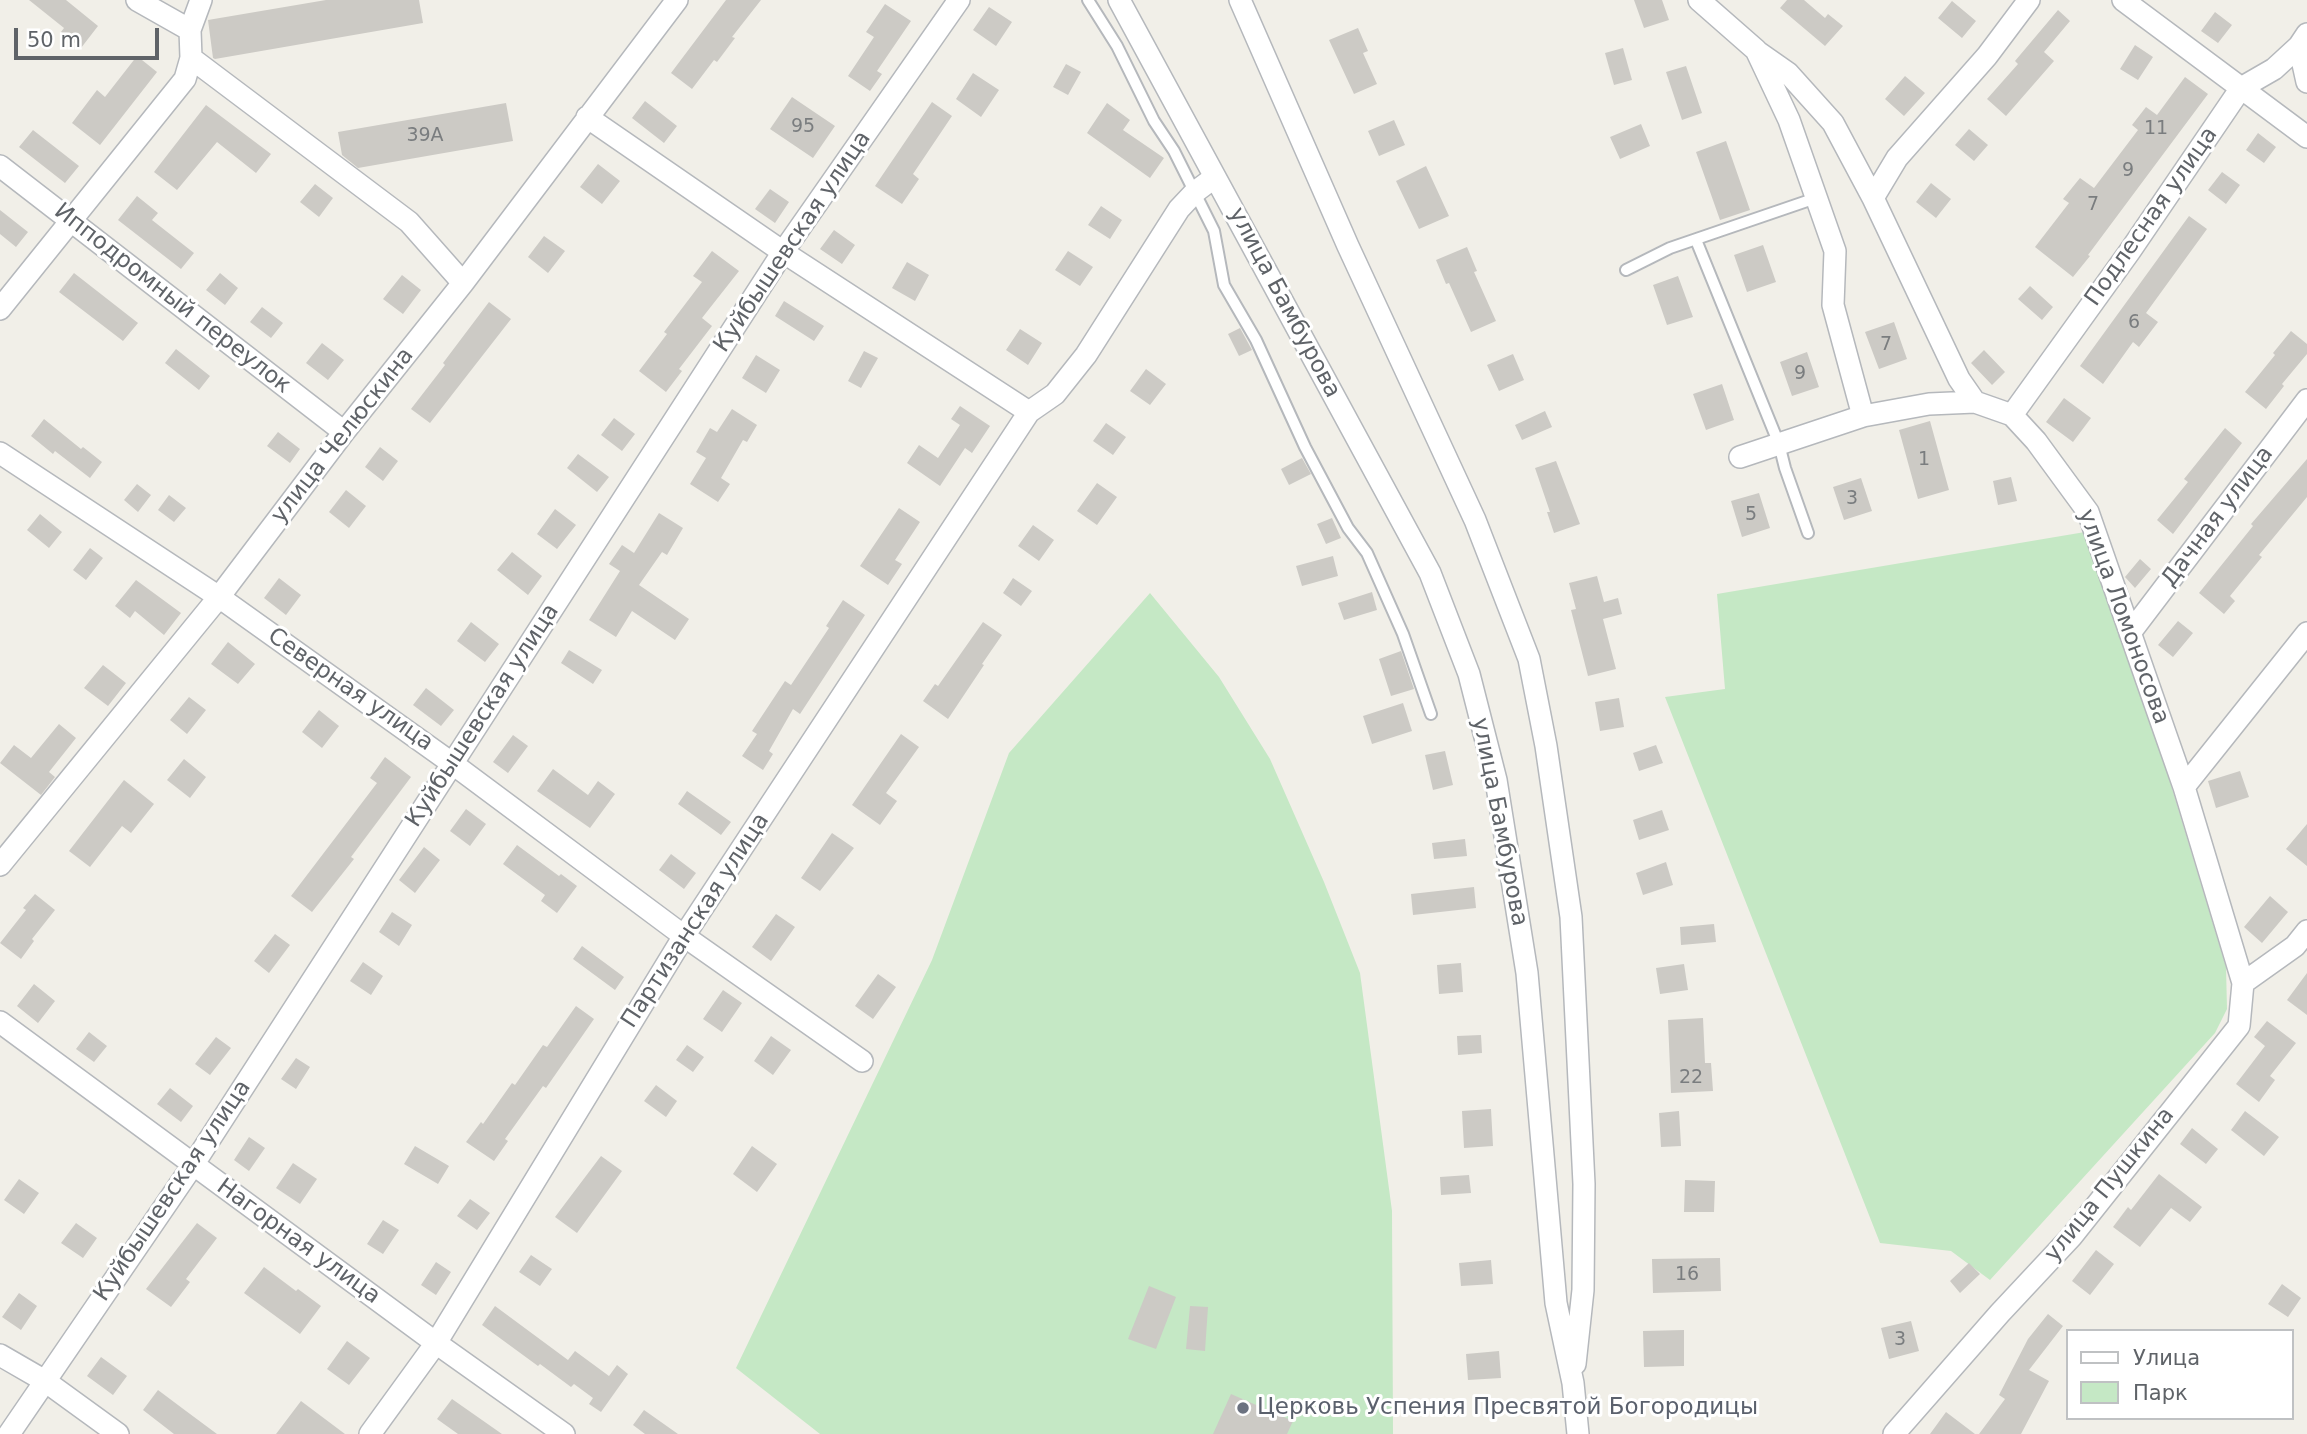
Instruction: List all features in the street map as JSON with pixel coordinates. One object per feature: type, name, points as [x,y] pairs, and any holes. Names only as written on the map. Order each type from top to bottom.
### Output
[{"type":"street","points":[[137,0],[191,30]]},
{"type":"street","points":[[0,309],[185,79],[191,58],[191,30],[201,0]]},
{"type":"street","name":"улица Челюскина","points":[[0,865],[219,597],[344,432],[463,283],[677,0]]},
{"type":"street","name":"Куйбышевская улица","points":[[9,1434],[193,1165],[783,253],[959,0]]},
{"type":"street","name":"улица Бамбурова","points":[[1119,0],[1430,573],[1469,674],[1496,780],[1527,973],[1556,1303],[1573,1383],[1578,1434]]},
{"type":"street","points":[[1240,0],[1348,246],[1475,520],[1529,659],[1546,746],[1571,917],[1584,1184],[1583,1290],[1573,1383]]},
{"type":"street","points":[[1699,0],[1756,50],[1788,73],[1833,123],[1873,198],[1959,379],[1975,402]]},
{"type":"street","points":[[1873,198],[1897,158],[1987,56],[2029,0]]},
{"type":"street","points":[[2123,0],[2307,137]]},
{"type":"street","points":[[2303,40],[2307,82]]},
{"type":"street","name":"Подлесная улица","points":[[2012,415],[2130,251],[2241,88],[2274,69],[2303,40]]},
{"type":"street","points":[[1756,50],[1789,120],[1835,251],[1833,306],[1863,416]]},
{"type":"street","points":[[191,58],[409,222],[463,283]]},
{"type":"street","points":[[587,117],[783,253],[1029,412],[1055,394],[1086,355],[1179,209],[1215,177]]},
{"type":"street","name":"Ипподромный переулок","points":[[0,166],[344,432]]},
{"type":"street","name":"Дачная улица","points":[[2130,633],[2307,400]]},
{"type":"street","name":"улица Ломоносова","points":[[1740,457],[1863,416],[1928,404],[1975,402],[2012,415],[2036,440],[2088,512],[2184,787],[2243,984]]},
{"type":"street","name":"Партизанская улица","points":[[370,1434],[436,1343],[684,936],[1029,412]]},
{"type":"street","name":"Северная улица","points":[[0,453],[219,597],[453,764],[684,936],[862,1061]]},
{"type":"street","points":[[2184,787],[2307,633]]},
{"type":"street","points":[[2243,984],[2295,946],[2307,931]]},
{"type":"street","name":"улица Пушкина","points":[[1894,1434],[2072,1236],[2239,1026],[2243,984]]},
{"type":"street","name":"Нагорная улица","points":[[0,1022],[564,1434]]},
{"type":"street","points":[[0,1355],[45,1381],[118,1434]]},
{"type":"lane","points":[[1088,0],[1117,46],[1214,231],[1224,285],[1256,340],[1305,447],[1342,516],[1367,553],[1403,634],[1432,714]]},
{"type":"lane","points":[[1626,270],[1670,248],[1816,198]]},
{"type":"lane","points":[[1696,240],[1779,444],[1808,533]]},
{"type":"green space","points":[[2085,532],[2144,696],[2226,967],[2227,1009],[2215,1033],[1990,1280],[1951,1251],[1880,1243],[1665,697],[1725,689],[1717,594]]},
{"type":"green space","points":[[1150,593],[1219,677],[1270,759],[1360,973],[1392,1211],[1393,1434],[820,1434],[736,1368],[932,960],[1009,753]]},
{"type":"building","points":[[29,0],[66,0],[98,26],[81,48],[61,32],[64,28]]},
{"type":"building","points":[[326,0],[419,0],[423,23],[213,58],[208,20]]},
{"type":"building","points":[[726,0],[761,0],[732,37],[735,38],[717,62],[714,60],[692,89],[671,73]]},
{"type":"building","points":[[1634,0],[1662,0],[1669,20],[1644,28]]},
{"type":"building","points":[[1787,0],[1804,0],[1825,18],[1828,14],[1843,26],[1825,46],[1780,8]]},
{"type":"building","points":[[1952,1],[1976,21],[1962,38],[1938,18]]},
{"type":"building","points":[[885,4],[911,21],[877,71],[882,74],[870,91],[848,76],[874,37],[866,32]]},
{"type":"building","points":[[989,7],[1012,22],[996,46],[973,30]]},
{"type":"building","points":[[2058,10],[2070,21],[2044,52],[2054,61],[2006,116],[1987,99],[2018,64],[2015,61]]},
{"type":"building","points":[[2215,12],[2232,25],[2218,43],[2201,31]]},
{"type":"building","points":[[1358,28],[1368,51],[1363,53],[1377,84],[1354,94],[1329,40]]},
{"type":"building","points":[[2135,45],[2153,57],[2138,80],[2120,69]]},
{"type":"building","points":[[1623,48],[1632,80],[1614,85],[1605,53]]},
{"type":"building","points":[[137,56],[157,72],[100,145],[72,123],[97,90],[105,97]]},
{"type":"building","points":[[1066,64],[1081,72],[1068,95],[1053,87]]},
{"type":"building","points":[[1686,66],[1702,113],[1682,120],[1666,72]]},
{"type":"building","points":[[973,73],[999,90],[981,117],[956,99]]},
{"type":"building","points":[[1905,76],[1925,93],[1904,116],[1885,99]]},
{"type":"building","points":[[2185,77],[2208,94],[2073,277],[2035,247],[2069,203],[2063,199],[2080,178],[2094,188],[2138,130],[2132,125],[2146,107],[2157,115]]},
{"type":"building","points":[[792,97],[835,126],[813,158],[770,129]]},
{"type":"building","points":[[645,101],[677,126],[664,143],[632,118]]},
{"type":"building","points":[[932,102],[952,116],[913,174],[919,179],[902,204],[875,186]]},
{"type":"building","points":[[506,103],[513,141],[358,168],[342,155],[338,132]]},
{"type":"building","points":[[1107,103],[1130,120],[1123,130],[1164,158],[1150,178],[1087,133]]},
{"type":"building","points":[[206,105],[271,154],[256,173],[217,142],[177,190],[154,172]]},
{"type":"building","points":[[1394,120],[1405,145],[1379,156],[1368,131]]},
{"type":"building","points":[[1641,124],[1650,146],[1620,159],[1610,137]]},
{"type":"building","points":[[1969,129],[1988,145],[1974,161],[1955,145]]},
{"type":"building","points":[[33,130],[79,166],[65,183],[19,147]]},
{"type":"building","points":[[2258,133],[2276,147],[2264,163],[2246,150]]},
{"type":"building","points":[[1726,141],[1750,210],[1720,220],[1696,152]]},
{"type":"building","points":[[598,164],[620,181],[602,204],[580,187]]},
{"type":"building","points":[[1426,166],[1449,216],[1419,229],[1396,181]]},
{"type":"building","points":[[2222,172],[2240,185],[2226,204],[2208,190]]},
{"type":"building","points":[[1931,183],[1951,199],[1936,218],[1916,202]]},
{"type":"building","points":[[315,184],[333,198],[319,217],[300,202]]},
{"type":"building","points":[[770,189],[789,202],[775,223],[755,209]]},
{"type":"building","points":[[137,196],[158,213],[152,220],[194,253],[181,269],[118,220]]},
{"type":"building","points":[[1101,206],[1122,220],[1110,239],[1088,225]]},
{"type":"building","points":[[0,210],[28,232],[16,247],[0,234]]},
{"type":"building","points":[[2189,216],[2207,229],[2146,313],[2158,322],[2139,347],[2133,342],[2103,384],[2080,366]]},
{"type":"building","points":[[834,230],[855,245],[842,264],[820,249]]},
{"type":"building","points":[[544,236],[565,251],[548,273],[528,257]]},
{"type":"building","points":[[1763,245],[1776,282],[1747,292],[1734,255]]},
{"type":"building","points":[[1467,247],[1477,271],[1474,272],[1496,321],[1471,332],[1436,260]]},
{"type":"building","points":[[712,251],[739,271],[702,318],[712,326],[679,369],[682,371],[666,392],[639,371],[667,334],[664,332],[702,282],[693,276]]},
{"type":"building","points":[[1068,251],[1093,267],[1080,286],[1055,270]]},
{"type":"building","points":[[907,262],[929,275],[915,301],[892,288]]},
{"type":"building","points":[[74,273],[138,323],[123,341],[59,292]]},
{"type":"building","points":[[220,273],[238,288],[225,305],[206,290]]},
{"type":"building","points":[[402,275],[421,290],[403,314],[383,299]]},
{"type":"building","points":[[1678,276],[1693,317],[1667,325],[1653,285]]},
{"type":"building","points":[[2030,286],[2053,307],[2042,320],[2018,299]]},
{"type":"building","points":[[784,301],[824,326],[814,341],[775,316]]},
{"type":"building","points":[[489,302],[511,319],[430,423],[411,409]]},
{"type":"building","points":[[262,307],[283,323],[271,338],[250,322]]},
{"type":"building","points":[[1894,322],[1907,359],[1879,369],[1865,332]]},
{"type":"building","points":[[1240,328],[1252,350],[1239,356],[1228,334]]},
{"type":"building","points":[[1020,329],[1042,343],[1028,365],[1006,350]]},
{"type":"building","points":[[2291,331],[2307,344],[2307,354],[2282,384],[2284,386],[2266,409],[2245,392]]},
{"type":"building","points":[[322,343],[344,360],[328,380],[306,363]]},
{"type":"building","points":[[176,349],[210,376],[199,390],[165,363]]},
{"type":"building","points":[[1984,350],[2005,372],[1992,385],[1971,363]]},
{"type":"building","points":[[864,351],[878,358],[861,388],[848,381]]},
{"type":"building","points":[[1807,352],[1819,387],[1792,396],[1780,362]]},
{"type":"building","points":[[1513,354],[1524,380],[1499,391],[1487,365]]},
{"type":"building","points":[[756,355],[780,370],[766,393],[742,378]]},
{"type":"building","points":[[1146,369],[1166,384],[1150,405],[1130,391]]},
{"type":"building","points":[[1722,384],[1734,420],[1706,430],[1693,394]]},
{"type":"building","points":[[2064,398],[2091,418],[2073,442],[2046,422]]},
{"type":"building","points":[[960,406],[990,426],[972,453],[965,448],[940,486],[907,463],[919,445],[938,458],[960,425],[951,419]]},
{"type":"building","points":[[732,409],[757,425],[747,442],[743,440],[721,478],[730,484],[718,502],[690,484],[706,458],[696,452],[710,428],[717,432]]},
{"type":"building","points":[[1545,411],[1552,427],[1522,440],[1515,425]]},
{"type":"building","points":[[614,418],[635,434],[622,451],[601,435]]},
{"type":"building","points":[[44,419],[102,462],[90,478],[31,436]]},
{"type":"building","points":[[1930,421],[1949,490],[1918,499],[1899,430]]},
{"type":"building","points":[[1106,423],[1126,437],[1113,455],[1093,441]]},
{"type":"building","points":[[2225,428],[2242,443],[2173,534],[2157,520],[2188,482],[2184,479]]},
{"type":"building","points":[[278,432],[300,449],[290,463],[267,446]]},
{"type":"building","points":[[380,447],[398,461],[383,481],[365,467]]},
{"type":"building","points":[[578,454],[609,477],[597,492],[567,468]]},
{"type":"building","points":[[1302,458],[1311,474],[1289,485],[1281,469]]},
{"type":"building","points":[[2307,459],[2307,497],[2259,555],[2262,557],[2230,596],[2235,601],[2224,614],[2199,593],[2253,526],[2251,524]]},
{"type":"building","points":[[1556,461],[1580,524],[1554,533],[1535,468]]},
{"type":"building","points":[[2011,477],[2017,501],[1998,505],[1993,481]]},
{"type":"building","points":[[1861,478],[1872,511],[1844,520],[1833,487]]},
{"type":"building","points":[[1097,483],[1117,497],[1097,525],[1077,511]]},
{"type":"building","points":[[137,484],[151,495],[138,512],[124,500]]},
{"type":"building","points":[[346,490],[366,506],[349,528],[329,512]]},
{"type":"building","points":[[1759,493],[1770,528],[1742,537],[1731,501]]},
{"type":"building","points":[[169,495],[186,508],[174,522],[158,510]]},
{"type":"building","points":[[899,508],[920,522],[895,560],[902,564],[888,585],[860,566]]},
{"type":"building","points":[[555,509],[576,525],[557,549],[537,534]]},
{"type":"building","points":[[659,513],[683,528],[667,555],[662,552],[639,585],[689,619],[675,640],[632,611],[616,637],[589,620],[620,571],[609,564],[622,545],[634,553]]},
{"type":"building","points":[[40,514],[62,532],[49,548],[27,530]]},
{"type":"building","points":[[1332,518],[1341,538],[1326,544],[1317,524]]},
{"type":"building","points":[[1033,525],[1054,540],[1039,561],[1018,546]]},
{"type":"building","points":[[90,548],[103,558],[86,580],[73,570]]},
{"type":"building","points":[[512,552],[542,576],[528,595],[497,570]]},
{"type":"building","points":[[1333,556],[1338,576],[1302,586],[1296,566]]},
{"type":"building","points":[[2140,559],[2151,569],[2135,588],[2125,577]]},
{"type":"building","points":[[1597,576],[1604,602],[1618,598],[1622,614],[1603,619],[1616,669],[1588,676],[1571,610],[1576,609],[1569,583]]},
{"type":"building","points":[[279,578],[301,595],[286,615],[264,598]]},
{"type":"building","points":[[1013,578],[1032,591],[1021,606],[1003,593]]},
{"type":"building","points":[[136,580],[181,613],[164,635],[135,611],[130,618],[115,606]]},
{"type":"building","points":[[1372,592],[1377,610],[1344,620],[1338,603]]},
{"type":"building","points":[[843,600],[865,615],[800,714],[793,709],[769,751],[773,754],[763,770],[742,756],[757,734],[752,731],[785,681],[791,685],[829,628],[826,626]]},
{"type":"building","points":[[2178,621],[2193,633],[2173,657],[2158,645]]},
{"type":"building","points":[[471,622],[499,644],[485,662],[457,641]]},
{"type":"building","points":[[983,622],[1002,635],[948,719],[923,701],[935,684],[938,686]]},
{"type":"building","points":[[228,642],[255,664],[238,684],[211,664]]},
{"type":"building","points":[[569,650],[602,670],[593,684],[561,663]]},
{"type":"building","points":[[1401,651],[1414,689],[1391,696],[1379,659]]},
{"type":"building","points":[[103,665],[126,683],[108,706],[84,688]]},
{"type":"building","points":[[426,688],[454,710],[441,726],[413,705]]},
{"type":"building","points":[[189,697],[206,710],[187,734],[170,720]]},
{"type":"building","points":[[1619,698],[1624,727],[1600,731],[1595,702]]},
{"type":"building","points":[[1403,703],[1412,731],[1372,744],[1363,716]]},
{"type":"building","points":[[319,710],[339,726],[322,748],[302,732]]},
{"type":"building","points":[[59,724],[76,738],[49,772],[55,777],[41,795],[0,763],[14,745],[31,758]]},
{"type":"building","points":[[901,734],[919,747],[886,793],[897,801],[880,825],[852,805]]},
{"type":"building","points":[[513,735],[528,746],[508,773],[493,762]]},
{"type":"building","points":[[1656,745],[1663,763],[1639,771],[1633,753]]},
{"type":"building","points":[[1445,751],[1453,785],[1433,790],[1425,755]]},
{"type":"building","points":[[385,757],[411,777],[351,857],[354,859],[312,912],[291,896],[377,783],[370,778]]},
{"type":"building","points":[[184,759],[206,777],[190,798],[167,780]]},
{"type":"building","points":[[553,769],[588,795],[598,781],[615,794],[590,828],[537,791]]},
{"type":"building","points":[[2240,771],[2249,797],[2216,808],[2208,781]]},
{"type":"building","points":[[124,780],[154,804],[131,833],[122,826],[90,867],[69,851]]},
{"type":"building","points":[[687,791],[731,822],[721,835],[678,804]]},
{"type":"building","points":[[466,809],[486,824],[470,846],[450,831]]},
{"type":"building","points":[[1662,810],[1669,830],[1639,840],[1633,820]]},
{"type":"building","points":[[2307,824],[2307,866],[2286,849]]},
{"type":"building","points":[[832,833],[854,848],[820,891],[801,878]]},
{"type":"building","points":[[1465,839],[1467,856],[1434,859],[1432,843]]},
{"type":"building","points":[[517,845],[577,886],[557,913],[541,901],[545,895],[503,864]]},
{"type":"building","points":[[424,847],[440,860],[415,893],[399,880]]},
{"type":"building","points":[[671,854],[696,873],[684,889],[659,870]]},
{"type":"building","points":[[1666,862],[1673,885],[1643,895],[1636,873]]},
{"type":"building","points":[[1474,887],[1476,908],[1413,915],[1411,894]]},
{"type":"building","points":[[35,894],[55,910],[32,939],[34,941],[21,959],[0,943]]},
{"type":"building","points":[[2270,896],[2288,912],[2262,943],[2244,927]]},
{"type":"building","points":[[392,912],[412,925],[399,946],[379,932]]},
{"type":"building","points":[[776,914],[795,927],[771,961],[752,947]]},
{"type":"building","points":[[1714,924],[1716,942],[1681,945],[1680,927]]},
{"type":"building","points":[[275,934],[290,945],[269,973],[254,961]]},
{"type":"building","points":[[582,946],[624,977],[615,990],[573,959]]},
{"type":"building","points":[[363,962],[383,976],[371,995],[350,981]]},
{"type":"building","points":[[1461,963],[1463,992],[1439,994],[1437,965]]},
{"type":"building","points":[[1684,964],[1688,990],[1660,994],[1656,968]]},
{"type":"building","points":[[2307,973],[2307,1015],[2287,1000]]},
{"type":"building","points":[[878,974],[896,987],[873,1019],[855,1006]]},
{"type":"building","points":[[34,984],[55,1001],[38,1023],[17,1006]]},
{"type":"building","points":[[723,990],[742,1003],[722,1032],[703,1019]]},
{"type":"building","points":[[576,1006],[594,1019],[546,1088],[543,1086],[505,1139],[508,1141],[494,1161],[466,1142],[481,1122],[483,1124],[512,1083],[515,1085],[543,1045],[547,1047]]},
{"type":"building","points":[[1703,1018],[1705,1063],[1711,1063],[1713,1091],[1671,1093],[1668,1020]]},
{"type":"building","points":[[2267,1021],[2296,1043],[2270,1076],[2275,1080],[2259,1102],[2236,1084],[2265,1046],[2254,1037]]},
{"type":"building","points":[[89,1032],[107,1046],[94,1062],[76,1049]]},
{"type":"building","points":[[1481,1035],[1482,1053],[1458,1055],[1457,1036]]},
{"type":"building","points":[[771,1036],[791,1050],[773,1075],[754,1061]]},
{"type":"building","points":[[216,1037],[231,1048],[210,1075],[195,1064]]},
{"type":"building","points":[[687,1045],[704,1057],[693,1072],[676,1060]]},
{"type":"building","points":[[296,1058],[310,1067],[296,1089],[281,1079]]},
{"type":"building","points":[[656,1085],[677,1101],[666,1117],[644,1101]]},
{"type":"building","points":[[170,1088],[193,1106],[181,1122],[157,1104]]},
{"type":"building","points":[[1491,1109],[1493,1146],[1464,1148],[1462,1111]]},
{"type":"building","points":[[1679,1111],[1681,1146],[1661,1147],[1659,1113]]},
{"type":"building","points":[[2245,1111],[2279,1137],[2264,1156],[2231,1130]]},
{"type":"building","points":[[2192,1128],[2218,1149],[2206,1164],[2180,1144]]},
{"type":"building","points":[[249,1137],[265,1148],[249,1171],[234,1160]]},
{"type":"building","points":[[415,1146],[449,1166],[438,1184],[404,1164]]},
{"type":"building","points":[[752,1146],[777,1164],[757,1192],[733,1174]]},
{"type":"building","points":[[601,1156],[622,1171],[577,1233],[555,1217]]},
{"type":"building","points":[[293,1163],[317,1179],[300,1204],[276,1188]]},
{"type":"building","points":[[2159,1174],[2202,1207],[2190,1222],[2171,1208],[2140,1247],[2113,1227],[2128,1207],[2131,1210]]},
{"type":"building","points":[[1469,1175],[1471,1193],[1441,1195],[1440,1177]]},
{"type":"building","points":[[19,1179],[39,1193],[24,1214],[4,1200]]},
{"type":"building","points":[[1685,1180],[1715,1181],[1714,1212],[1684,1212]]},
{"type":"building","points":[[470,1199],[490,1213],[477,1230],[457,1216]]},
{"type":"building","points":[[383,1220],[399,1230],[383,1254],[367,1244]]},
{"type":"building","points":[[76,1223],[97,1238],[83,1258],[61,1243]]},
{"type":"building","points":[[197,1223],[217,1238],[186,1279],[190,1282],[171,1307],[146,1289]]},
{"type":"building","points":[[2096,1250],[2114,1264],[2090,1295],[2072,1281]]},
{"type":"building","points":[[531,1255],[552,1269],[540,1286],[519,1272]]},
{"type":"building","points":[[1720,1258],[1721,1291],[1653,1293],[1652,1259]]},
{"type":"building","points":[[1491,1260],[1493,1284],[1461,1286],[1459,1263]]},
{"type":"building","points":[[436,1262],[451,1272],[436,1295],[421,1285]]},
{"type":"building","points":[[1969,1263],[1980,1274],[1960,1293],[1950,1281]]},
{"type":"building","points":[[264,1267],[321,1306],[300,1334],[244,1293]]},
{"type":"building","points":[[2282,1284],[2301,1298],[2288,1317],[2268,1304]]},
{"type":"building","points":[[1149,1286],[1176,1297],[1156,1349],[1128,1339]]},
{"type":"building","points":[[19,1293],[37,1306],[21,1330],[2,1317]]},
{"type":"building","points":[[495,1306],[568,1360],[575,1351],[609,1376],[617,1365],[628,1374],[601,1412],[589,1404],[593,1398],[574,1384],[571,1387],[540,1364],[538,1366],[482,1325]]},
{"type":"building","points":[[1190,1306],[1208,1307],[1205,1351],[1186,1349]]},
{"type":"building","points":[[2048,1314],[2063,1326],[2029,1370],[2049,1381],[2021,1434],[1979,1434],[2005,1399],[1999,1395],[2028,1339]]},
{"type":"building","points":[[1911,1321],[1919,1351],[1889,1359],[1881,1328]]},
{"type":"building","points":[[1684,1330],[1684,1366],[1644,1367],[1643,1331]]},
{"type":"building","points":[[347,1341],[370,1358],[349,1385],[327,1369]]},
{"type":"building","points":[[1499,1351],[1501,1378],[1468,1380],[1466,1354]]},
{"type":"building","points":[[101,1357],[127,1376],[113,1395],[87,1376]]},
{"type":"building","points":[[158,1390],[217,1434],[174,1434],[143,1410]]},
{"type":"building","name":"Церковь Успения Пресвятой Богородицы","points":[[1231,1394],[1293,1421],[1287,1434],[1213,1434]]},
{"type":"building","points":[[452,1399],[502,1434],[458,1434],[437,1419]]},
{"type":"building","points":[[301,1401],[345,1434],[276,1434]]},
{"type":"building","points":[[644,1410],[678,1434],[645,1434],[633,1425]]},
{"type":"building","points":[[1946,1412],[1975,1434],[1930,1434]]},
{"type":"place","name":"Церковь Успения Пресвятой Богородицы","points":[[1243,1408]]}]
